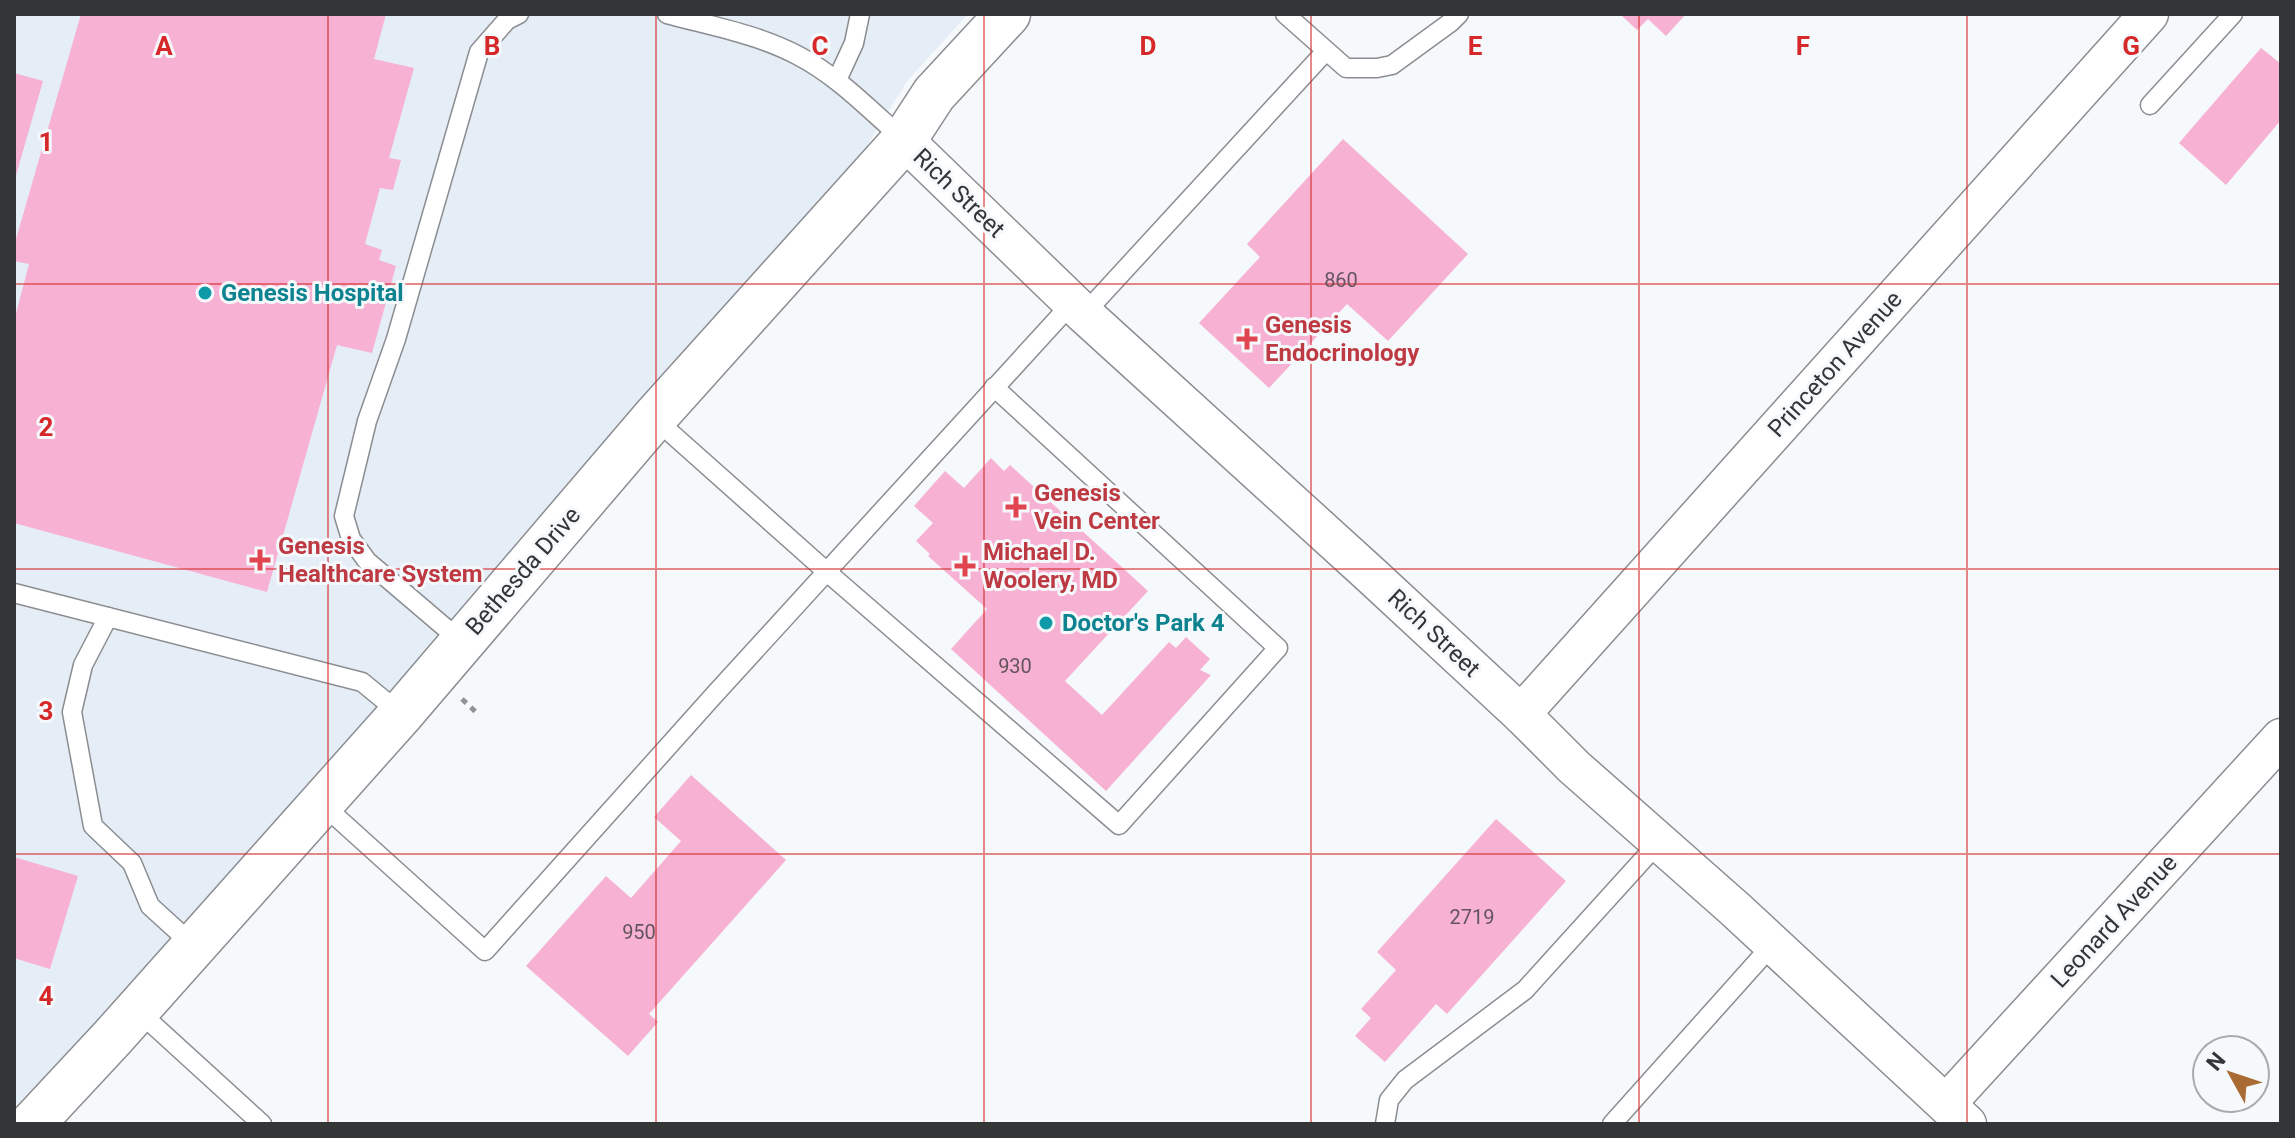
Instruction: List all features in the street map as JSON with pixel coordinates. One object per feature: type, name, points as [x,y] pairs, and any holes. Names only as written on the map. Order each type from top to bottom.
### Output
[{"type":"street","name":"Bethesda Drive","points":[[32,1124],[401,714],[654,418],[904,140],[934,94],[1008,14]]},
{"type":"street","name":"Princeton Avenue","points":[[1521,714],[2149,14]]},
{"type":"street","name":"Rich Street","points":[[904,140],[1078,308],[1521,714],[1574,767],[1773,944],[1956,1114]]},
{"type":"street","name":"Leonard Avenue","points":[[1956,1114],[2281,738]]},
{"type":"lane","points":[[462,642],[367,561],[351,539],[344,516],[367,421],[396,339],[479,52],[507,20],[519,14]]},
{"type":"lane","points":[[667,14],[760,38],[799,56],[837,80],[904,140]]},
{"type":"lane","points":[[837,80],[854,43],[860,14]]},
{"type":"lane","points":[[1285,14],[1346,68],[1392,65],[1459,14]]},
{"type":"lane","points":[[2150,105],[2233,14]]},
{"type":"lane","points":[[321,803],[485,951],[994,387],[1078,308],[1325,52]]},
{"type":"lane","points":[[654,418],[1119,825],[1278,648],[994,387]]},
{"type":"lane","points":[[14,593],[362,682],[401,714]]},
{"type":"lane","points":[[108,617],[83,665],[72,712],[93,826],[132,863],[150,906],[194,946]]},
{"type":"lane","points":[[1385,1124],[1389,1100],[1405,1080],[1525,990],[1659,842]]},
{"type":"lane","points":[[1612,1124],[1773,944]]},
{"type":"lane","points":[[137,1010],[262,1124]]},
{"type":"shaded area","name":"Genesis Healthcare System","points":[[14,14],[968,14],[908,80],[858,160],[14,1114]]},
{"type":"building","name":"Genesis Hospital","points":[[81,14],[386,14],[374,59],[414,68],[389,158],[401,160],[393,190],[380,188],[365,244],[382,250],[379,260],[396,266],[372,353],[337,345],[267,592],[14,523],[14,321],[29,264],[14,261],[14,246]]},
{"type":"building","points":[[1620,14],[1686,14],[1666,36],[1648,19],[1637,30]]},
{"type":"building","points":[[2261,48],[2281,64],[2281,120],[2226,185],[2179,143]]},
{"type":"building","points":[[14,73],[43,81],[15,179],[14,179]]},
{"type":"building","points":[[1343,139],[1468,254],[1388,341],[1347,304],[1269,388],[1199,323],[1260,257],[1247,244]]},
{"type":"building","name":"Doctor's Park 4","points":[[991,458],[1004,471],[1010,465],[1148,591],[1065,681],[1102,715],[1169,642],[1176,648],[1186,637],[1210,659],[1200,670],[1211,675],[1106,791],[951,649],[987,609],[928,556],[930,554],[916,541],[933,523],[914,506],[945,471],[964,488]]},
{"type":"building","points":[[691,775],[786,860],[649,1014],[658,1022],[628,1056],[526,966],[606,876],[631,898],[681,841],[654,817]]},
{"type":"building","points":[[1496,819],[1566,881],[1447,1014],[1436,1004],[1385,1062],[1355,1036],[1371,1018],[1361,1009],[1396,970],[1377,952]]},
{"type":"building","points":[[14,857],[78,876],[50,969],[14,958]]},
{"type":"place","name":"Genesis Hospital","points":[[205,293]]},
{"type":"place","name":"Genesis Endocrinology","points":[[1247,339]]},
{"type":"place","name":"Genesis Vein Center","points":[[1016,507]]},
{"type":"place","name":"Genesis Healthcare System","points":[[260,560]]},
{"type":"place","name":"Michael D. Woolery, MD","points":[[965,566]]},
{"type":"place","name":"Doctor's Park 4","points":[[1046,623]]}]
